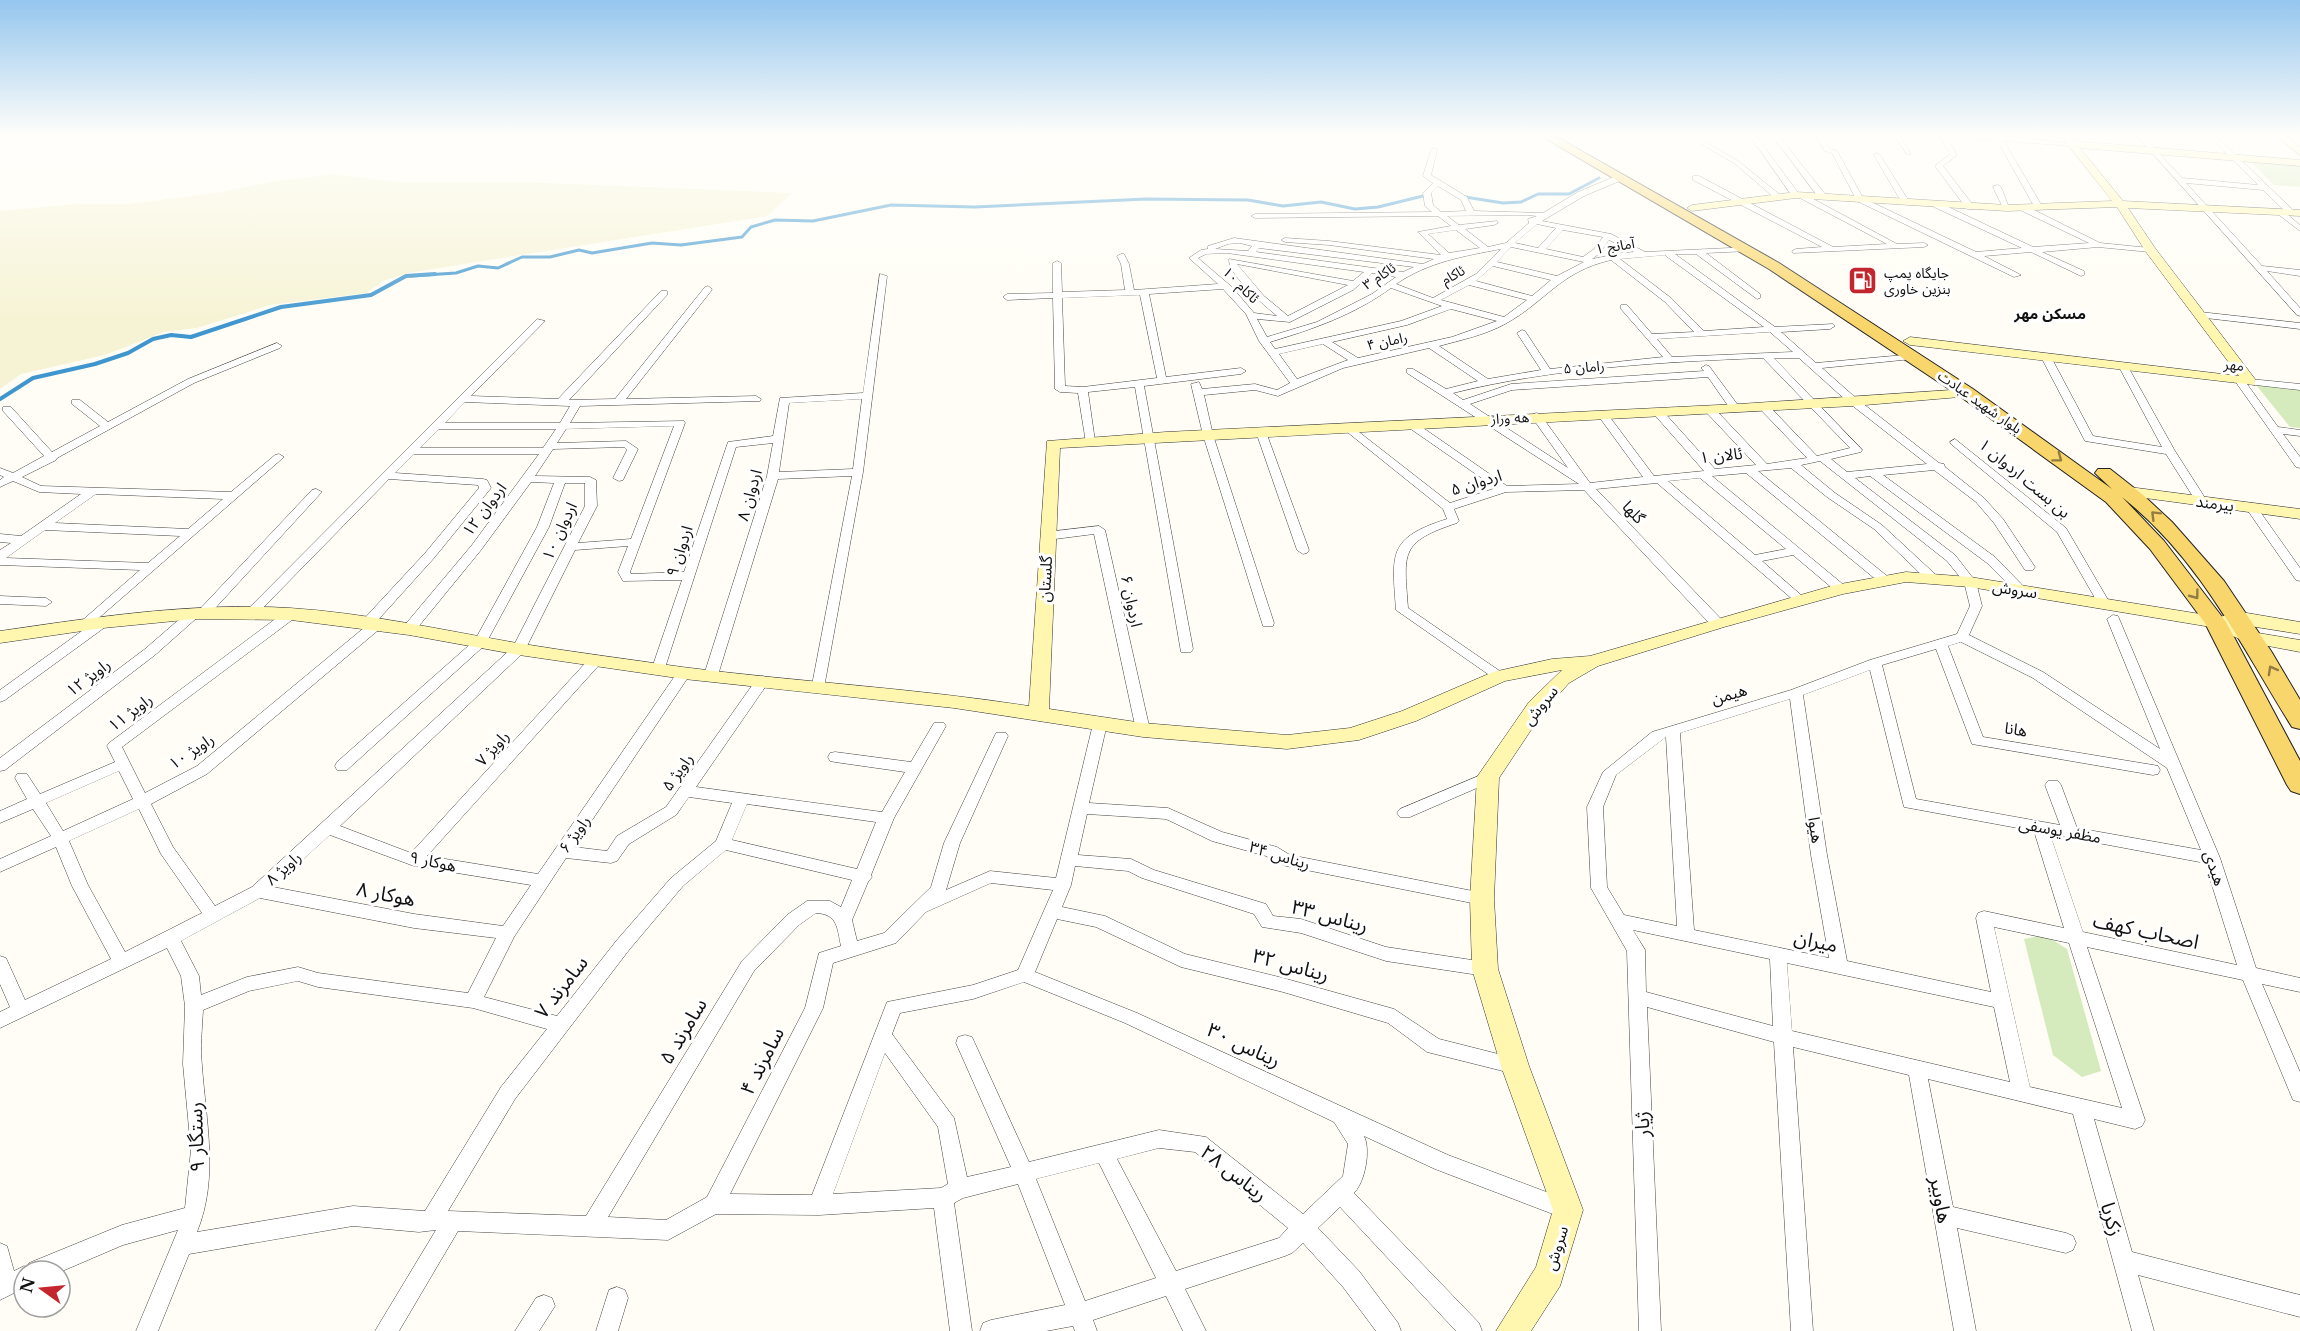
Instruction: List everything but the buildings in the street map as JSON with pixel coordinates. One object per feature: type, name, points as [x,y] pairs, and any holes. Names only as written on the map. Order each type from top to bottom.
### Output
[{"type":"main road","name":"بلوار شهید عبادت","points":[[1656,198],[1748,249],[2024,417],[2129,492],[2154,514],[2198,562],[2241,618],[2300,721]]},
{"type":"main road","name":"بلوار شهید عبادت","points":[[1674,198],[1762,248],[1911,348],[1967,393],[2113,498],[2157,545],[2214,622],[2300,785]]},
{"type":"street","points":[[1428,198],[1429,206],[1486,249]]},
{"type":"street","points":[[1461,198],[1472,215]]},
{"type":"street","name":"ئاکام","points":[[1434,301],[1468,282],[1493,264],[1540,218],[1574,198]]},
{"type":"street","points":[[1734,198],[1831,249]]},
{"type":"street","points":[[1692,208],[1779,198]]},
{"type":"street","points":[[1803,198],[1895,246]]},
{"type":"street","points":[[1849,198],[1970,207],[2039,208],[2120,204],[2291,213]]},
{"type":"street","points":[[1903,198],[1906,203]]},
{"type":"street","points":[[1963,198],[1970,207]]},
{"type":"street","points":[[2002,198],[2007,208]]},
{"type":"street","points":[[2033,198],[2039,208]]},
{"type":"street","name":"مهر","points":[[2115,198],[2150,250],[2200,315],[2245,382]]},
{"type":"street","points":[[2196,198],[2300,313]]},
{"type":"street","points":[[2276,198],[2291,213],[2300,229]]},
{"type":"street","points":[[1860,199],[2017,275]]},
{"type":"street","points":[[1937,205],[2081,273]]},
{"type":"street","points":[[2023,208],[2098,245]]},
{"type":"street","points":[[1255,216],[1527,213],[1562,226],[1608,236],[1646,255]]},
{"type":"street","points":[[1443,256],[1422,232],[1540,218]]},
{"type":"street","points":[[1540,251],[1562,226]]},
{"type":"street","points":[[1586,259],[1597,251],[1608,236]]},
{"type":"street","points":[[1204,252],[1222,242],[1246,241],[1257,245],[1338,244],[1443,256]]},
{"type":"street","points":[[1275,243],[1289,249],[1423,266]]},
{"type":"street","points":[[1335,255],[1338,244]]},
{"type":"street","points":[[1251,254],[1257,245]]},
{"type":"street","points":[[1511,245],[1596,262]]},
{"type":"street","name":"ئاکام ۳","points":[[1264,341],[1320,324],[1404,275],[1443,256],[1511,245]]},
{"type":"street","points":[[1796,251],[1924,245]]},
{"type":"street","points":[[1976,254],[2098,245],[2150,250]]},
{"type":"street","points":[[1265,267],[1289,249]]},
{"type":"street","name":"آمانج ۱","points":[[1504,320],[1557,279],[1579,266],[1614,258],[1748,249]]},
{"type":"street","name":"ئاکام ۱۰","points":[[1296,384],[1264,341],[1251,315],[1225,285],[1193,258],[1204,252],[1251,254],[1404,275]]},
{"type":"street","points":[[1604,252],[1668,300],[1702,334]]},
{"type":"street","points":[[1699,252],[1757,296]]},
{"type":"street","points":[[1669,254],[1772,330],[1816,366],[1853,401],[1940,466],[1980,500],[1999,520],[2029,567]]},
{"type":"street","points":[[1121,256],[1125,264],[1130,293]]},
{"type":"street","points":[[1287,320],[1262,298],[1234,267],[1232,261],[1356,284]]},
{"type":"street","points":[[1057,263],[1060,389],[1083,390],[1241,371]]},
{"type":"street","points":[[1493,264],[1557,279]]},
{"type":"street","points":[[2259,268],[2300,273]]},
{"type":"street","points":[[1251,315],[1287,320],[1356,284],[1371,270]]},
{"type":"street","points":[[819,685],[858,472],[883,276]]},
{"type":"street","points":[[1468,282],[1532,299]]},
{"type":"street","points":[[1007,297],[1130,293],[1225,285]]},
{"type":"street","points":[[1390,285],[1434,301]]},
{"type":"street","points":[[618,402],[708,289]]},
{"type":"street","points":[[1144,292],[1162,381]]},
{"type":"street","points":[[561,402],[664,293]]},
{"type":"street","name":"ئاکام","points":[[1434,301],[1451,306]]},
{"type":"street","name":"ئاکام","points":[[1272,353],[1404,323],[1451,306]]},
{"type":"street","points":[[1451,306],[1504,320]]},
{"type":"street","points":[[1624,307],[1670,360]]},
{"type":"street","points":[[2200,315],[2300,326]]},
{"type":"street","name":"رامان ۴","points":[[1200,392],[1255,387],[1278,393],[1319,372],[1356,361],[1431,345],[1491,327],[1504,320]]},
{"type":"street","points":[[250,613],[439,426],[540,321]]},
{"type":"street","points":[[1650,337],[1830,326]]},
{"type":"street","points":[[1522,333],[1546,370]]},
{"type":"street","points":[[1324,341],[1356,361]]},
{"type":"street","points":[[1431,345],[1486,382]]},
{"type":"street","points":[[0,484],[191,381],[277,346]]},
{"type":"street","points":[[1816,366],[1911,348]]},
{"type":"street","name":"مهر","points":[[1911,348],[2046,357],[2245,382]]},
{"type":"street","points":[[1765,355],[1813,403]]},
{"type":"street","points":[[1446,392],[1546,370],[1698,358],[1803,355]]},
{"type":"street","points":[[2046,357],[2089,439],[2170,451]]},
{"type":"street","points":[[1698,358],[1735,408]]},
{"type":"street","points":[[2124,367],[2170,451],[2201,501]]},
{"type":"street","points":[[1410,370],[1488,419],[1587,487]]},
{"type":"street","name":"رامان ۵","points":[[1463,403],[1511,387],[1710,374]]},
{"type":"street","points":[[1193,377],[1200,392],[1208,435],[1268,623]]},
{"type":"street","points":[[2245,382],[2300,387]]},
{"type":"street","points":[[2245,382],[2273,429],[2300,465]]},
{"type":"street","points":[[1139,384],[1186,649]]},
{"type":"street","points":[[1083,390],[1090,441]]},
{"type":"street","name":"هه وراز","points":[[1053,444],[1536,416],[1765,408],[1967,393]]},
{"type":"street","name":"اردوان ۸","points":[[711,675],[773,476],[784,400],[867,396]]},
{"type":"street","points":[[464,399],[577,403],[756,399]]},
{"type":"street","points":[[76,402],[108,427]]},
{"type":"street","name":"اردوان ۱۲","points":[[409,629],[458,572],[528,479],[577,403]]},
{"type":"street","name":"ئالان ۱","points":[[1587,487],[1793,464],[1857,450],[1813,403]]},
{"type":"street","points":[[1765,408],[1819,459],[1847,475],[1951,558],[1970,582],[1976,606],[1962,637],[2038,675],[2173,765]]},
{"type":"street","points":[[7,409],[52,458]]},
{"type":"street","points":[[1709,409],[1764,467]]},
{"type":"street","points":[[1657,411],[1707,473],[1841,589]]},
{"type":"street","points":[[1602,414],[1655,479],[1802,601]]},
{"type":"street","name":"گلها","points":[[1536,416],[1587,487],[1717,623]]},
{"type":"street","points":[[439,426],[680,423],[624,572],[627,578],[688,576]]},
{"type":"street","points":[[1409,423],[1505,489]]},
{"type":"street","points":[[1346,427],[1448,507]]},
{"type":"street","points":[[2273,429],[2300,433]]},
{"type":"street","points":[[1261,432],[1303,550]]},
{"type":"street","name":"اردوان ۹","points":[[659,668],[732,444],[778,439]]},
{"type":"street","name":"بن بست اردوان ۱","points":[[1955,442],[2006,481],[2062,530],[2109,612],[2173,765]]},
{"type":"street","points":[[413,451],[548,449],[626,444],[633,449],[619,478]]},
{"type":"street","name":"گلستان","points":[[1039,715],[1053,444]]},
{"type":"street","points":[[83,625],[279,457]]},
{"type":"street","points":[[1793,464],[1831,495],[1878,528],[1932,578]]},
{"type":"street","points":[[1847,475],[1940,466]]},
{"type":"street","points":[[1748,469],[1883,579]]},
{"type":"street","points":[[0,471],[39,489],[234,496]]},
{"type":"street","points":[[773,476],[858,472]]},
{"type":"street","points":[[1873,472],[1991,560],[2021,590]]},
{"type":"street","name":"راویژ ۱۰","points":[[0,866],[59,837],[143,801],[202,770],[372,624],[485,488],[483,482],[388,476]]},
{"type":"street","name":"اردوان ۱۰","points":[[519,649],[591,506],[590,480],[528,479]]},
{"type":"street","points":[[342,766],[480,642],[543,527],[561,479]]},
{"type":"street","name":"اردوان ۵","points":[[1500,676],[1402,610],[1399,555],[1411,537],[1426,528],[1453,521],[1448,507],[1505,489],[1587,487]]},
{"type":"street","points":[[0,556],[93,491]]},
{"type":"street","name":"راویژ ۱۲","points":[[0,766],[199,613],[316,492]]},
{"type":"street","name":"بیرمند","points":[[2129,492],[2300,514]]},
{"type":"street","points":[[2252,508],[2300,577]]},
{"type":"street","points":[[42,526],[190,533]]},
{"type":"street","name":"اردوان ۶","points":[[1047,536],[1099,530],[1143,730]]},
{"type":"street","points":[[0,538],[23,540]]},
{"type":"street","points":[[572,547],[636,542]]},
{"type":"street","points":[[1752,559],[1796,551]]},
{"type":"street","points":[[0,561],[151,567]]},
{"type":"street","name":"سروش","points":[[1512,1331],[1549,1275],[1568,1210],[1515,1066],[1485,969],[1482,899],[1488,777],[1536,707],[1554,686],[1591,662],[1717,623],[1883,579],[1932,578],[1970,582],[2021,590],[2109,612],[2214,622]]},
{"type":"street","points":[[0,600],[46,602]]},
{"type":"street","points":[[0,637],[103,622],[199,613],[291,614],[409,629],[519,649],[684,673],[954,700],[1143,730],[1287,742],[1333,738],[1409,716],[1500,676],[1552,665],[1591,662]]},
{"type":"street","name":"راویژ ۱۱","points":[[123,764],[114,746],[291,614]]},
{"type":"street","points":[[2214,622],[2241,618],[2300,628]]},
{"type":"street","points":[[0,696],[103,622]]},
{"type":"street","points":[[2214,622],[2254,638],[2300,646]]},
{"type":"street","name":"هیمن","points":[[1621,921],[1599,888],[1595,807],[1610,772],[1634,751],[1657,735],[1673,729],[1796,693],[1875,663],[1962,637]]},
{"type":"street","name":"هانا","points":[[1940,643],[1977,741],[2153,770]]},
{"type":"street","name":"راویژ ۸","points":[[0,1020],[171,938],[258,891],[519,649]]},
{"type":"street","name":"راویژ ۷","points":[[414,860],[596,661]]},
{"type":"street","name":"مظفر یوسفی","points":[[1875,663],[1909,803],[2212,858]]},
{"type":"street","name":"راویژ ۶","points":[[473,1001],[507,933],[684,673]]},
{"type":"street","name":"راویژ ۵","points":[[561,852],[611,856],[623,840],[671,811],[763,680]]},
{"type":"street","name":"هیوا","points":[[1796,693],[1819,855],[1839,967]]},
{"type":"street","points":[[819,1206],[893,1007],[973,992],[1025,975],[1063,885],[1100,724]]},
{"type":"street","points":[[939,726],[886,818],[864,877],[844,920],[850,949],[890,938],[938,890],[952,843],[1001,736]]},
{"type":"street","points":[[1673,729],[1686,934]]},
{"type":"street","points":[[835,757],[915,768]]},
{"type":"street","points":[[0,817],[123,764],[167,850],[213,916]]},
{"type":"street","name":"هیدی","points":[[2173,765],[2212,858],[2249,974],[2300,1094]]},
{"type":"street","points":[[1405,813],[1488,777]]},
{"type":"street","points":[[22,778],[59,837],[80,886],[122,962]]},
{"type":"street","points":[[2053,785],[2071,832]]},
{"type":"street","points":[[687,791],[886,818]]},
{"type":"street","name":"سامرند ۷","points":[[431,1220],[508,1093],[677,882],[723,844],[742,797]]},
{"type":"street","name":"ریناس ۳۴","points":[[1080,808],[1168,814],[1218,837],[1271,851],[1286,860],[1482,899]]},
{"type":"street","points":[[1638,997],[1785,1037],[2134,1120],[2040,827]]},
{"type":"street","name":"هوکار ۹","points":[[328,828],[414,860],[541,881]]},
{"type":"street","points":[[723,844],[864,877]]},
{"type":"street","name":"ریناس ۳۳","points":[[1070,860],[1131,865],[1148,874],[1260,909],[1268,922],[1301,926],[1386,954],[1485,969]]},
{"type":"street","points":[[916,910],[990,877],[1063,885]]},
{"type":"street","name":"هوکار ۸","points":[[258,891],[414,921],[507,933]]},
{"type":"street","name":"سامرند ۵","points":[[591,1227],[748,966],[793,920],[813,906],[830,907],[844,920]]},
{"type":"street","name":"ریناس ۳۲","points":[[1052,912],[1099,921],[1181,960],[1283,985],[1394,1017],[1434,1046],[1515,1066]]},
{"type":"street","name":"اصحاب کهف","points":[[2001,1001],[1984,918],[2300,985]]},
{"type":"street","name":"میران","points":[[1621,921],[2001,1001]]},
{"type":"street","name":"ژیار","points":[[1621,921],[1636,950],[1650,1331]]},
{"type":"street","name":"رستگار ۹","points":[[147,1331],[194,1215],[201,1150],[192,1064],[194,1006],[190,976],[171,938]]},
{"type":"street","name":"سامرند ۴","points":[[714,1204],[814,1008],[825,958],[850,949]]},
{"type":"street","points":[[1778,954],[1802,1331]]},
{"type":"street","points":[[0,963],[20,1010]]},
{"type":"street","points":[[194,1006],[247,984],[297,974],[318,980],[473,1001],[561,1025]]},
{"type":"street","name":"ریناس ۳۰","points":[[1025,975],[1131,1017],[1442,1162],[1568,1210]]},
{"type":"street","points":[[2001,1001],[2022,1093]]},
{"type":"street","points":[[883,1036],[947,1124],[961,1331]]},
{"type":"street","points":[[965,1043],[1024,1173],[1083,1322]]},
{"type":"street","name":"هاوبیر","points":[[1917,1068],[1965,1331]]},
{"type":"street","name":"زکریا","points":[[2081,1107],[2143,1331]]},
{"type":"street","points":[[991,1331],[1083,1322],[1171,1283],[1286,1246],[1352,1181],[1358,1143],[1341,1115]]},
{"type":"street","name":"ریناس ۲۸","points":[[714,1204],[819,1206],[951,1193],[1159,1139],[1199,1143],[1304,1228],[1351,1279],[1390,1331]]},
{"type":"street","points":[[1104,1153],[1195,1331]]},
{"type":"street","points":[[1340,1193],[1471,1331]]},
{"type":"street","points":[[183,1245],[352,1216],[419,1222],[431,1220],[668,1230],[714,1204]]},
{"type":"street","points":[[66,1259],[122,1235],[194,1215]]},
{"type":"street","points":[[1943,1215],[2066,1243]]},
{"type":"street","points":[[386,1331],[453,1221]]},
{"type":"street","points":[[0,1253],[10,1283]]},
{"type":"street","points":[[2124,1262],[2300,1306]]},
{"type":"street","points":[[607,1331],[617,1298]]},
{"type":"street","points":[[526,1331],[544,1305]]},
{"type":"shaded area","points":[[175,198],[786,198],[767,216],[408,273],[383,281],[366,293],[270,305],[197,328],[164,332],[105,355],[21,374],[0,389],[0,211],[78,204],[128,204]]},
{"type":"green space","points":[[2256,385],[2300,390],[2300,428],[2290,427]]},
{"type":"green space","points":[[2045,935],[2067,949],[2101,1071],[2082,1077],[2053,1055],[2024,939]]},
{"type":"waterway","points":[[410,276],[456,273],[478,266],[498,268],[522,257],[550,257],[579,250],[592,253],[652,243],[681,245],[742,237],[751,227],[775,220],[813,221],[891,205],[975,207],[1146,199],[1248,200],[1283,206],[1321,202],[1355,209],[1378,207],[1414,198]]},
{"type":"waterway","points":[[1472,198],[1503,203],[1521,202],[1529,198]]},
{"type":"waterway","points":[[0,399],[33,378],[95,364],[128,353],[153,339],[171,335],[191,337],[281,307],[371,295],[406,276],[435,274]]},
{"type":"place","name":"جایگاه پمپ بنزین خاوری","points":[[1863,281]]},
{"type":"district","name":"مسکن مهر","points":[[2050,314]]}]
